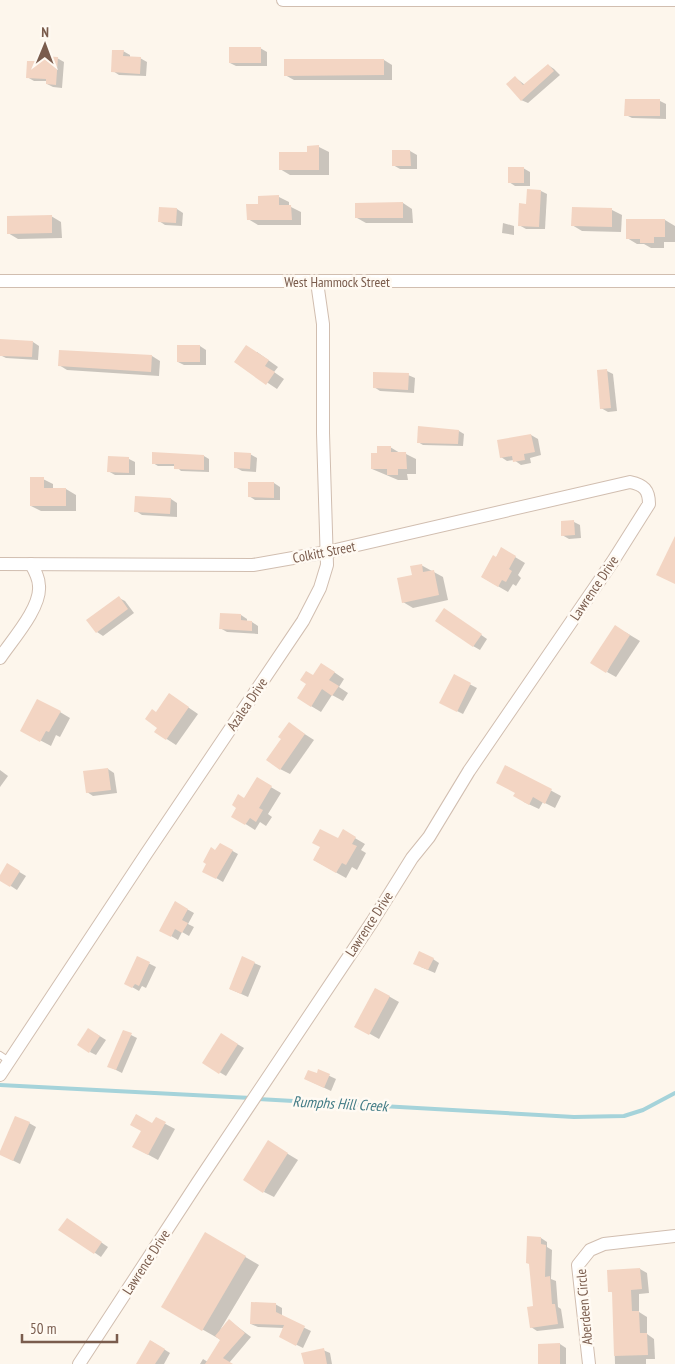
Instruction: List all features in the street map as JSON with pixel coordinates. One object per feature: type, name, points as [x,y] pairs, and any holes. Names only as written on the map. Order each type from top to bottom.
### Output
[{"type":"street","points":[[283,0],[675,0]]},
{"type":"street","name":"West Hammock Street","points":[[0,281],[675,281]]},
{"type":"street","name":"Azalea Drive","points":[[0,1075],[5,1058],[146,854],[303,621],[320,588],[326,572],[327,552],[324,510],[323,324],[317,282]]},
{"type":"street","name":"Colkitt Street","points":[[0,564],[252,565],[327,552],[630,482],[641,484]]},
{"type":"street","name":"Lawrence Drive","points":[[79,1364],[213,1162],[225,1140],[241,1120],[412,858],[433,830],[469,772],[613,561],[649,504],[649,496],[641,484]]},
{"type":"street","points":[[0,658],[31,612],[38,595],[39,581],[31,564]]},
{"type":"street","name":"Aberdeen Circle","points":[[589,1364],[578,1266],[590,1250],[604,1244],[675,1236]]},
{"type":"building","points":[[229,47],[261,47],[261,63],[229,63]]},
{"type":"building","points":[[112,50],[124,50],[123,56],[141,57],[140,74],[111,72]]},
{"type":"building","points":[[40,56],[58,57],[56,85],[46,84],[46,79],[26,78],[27,61],[40,61]]},
{"type":"building","points":[[284,59],[384,59],[384,75],[284,76]]},
{"type":"building","points":[[548,64],[554,71],[521,101],[506,84],[515,76],[523,85]]},
{"type":"building","points":[[625,99],[660,99],[660,116],[624,116]]},
{"type":"building","points":[[319,145],[319,170],[279,170],[279,152],[307,152],[307,146]]},
{"type":"building","points":[[392,150],[410,150],[411,166],[392,166]]},
{"type":"building","points":[[508,167],[524,167],[524,183],[508,183]]},
{"type":"building","points":[[527,189],[541,190],[539,227],[518,226],[519,203],[526,204]]},
{"type":"building","points":[[279,195],[279,205],[291,205],[292,220],[247,220],[246,204],[258,204],[258,196]]},
{"type":"building","points":[[403,202],[403,218],[355,218],[355,203]]},
{"type":"building","points":[[159,207],[177,208],[176,223],[158,222]]},
{"type":"building","points":[[572,207],[612,208],[612,227],[571,226]]},
{"type":"building","points":[[52,215],[52,233],[7,234],[7,216]]},
{"type":"building","points":[[626,219],[665,219],[665,237],[654,237],[654,243],[640,243],[640,239],[626,239]]},
{"type":"building","points":[[0,339],[33,341],[32,357],[0,356]]},
{"type":"building","points":[[177,345],[200,345],[200,362],[177,362]]},
{"type":"building","points":[[246,345],[269,360],[265,366],[275,372],[266,385],[234,362]]},
{"type":"building","points":[[59,350],[152,355],[151,372],[58,366]]},
{"type":"building","points":[[607,369],[611,408],[600,409],[597,370]]},
{"type":"building","points":[[373,372],[409,373],[408,390],[373,388]]},
{"type":"building","points":[[418,426],[459,430],[458,444],[417,443]]},
{"type":"building","points":[[531,434],[535,452],[524,454],[525,460],[513,462],[512,456],[500,458],[497,440]]},
{"type":"building","points":[[377,446],[391,446],[391,452],[406,452],[407,469],[398,469],[398,475],[387,475],[387,469],[371,469],[371,453],[377,453]]},
{"type":"building","points":[[152,452],[204,455],[204,470],[174,469],[174,464],[152,464]]},
{"type":"building","points":[[234,452],[251,453],[250,469],[234,468]]},
{"type":"building","points":[[108,456],[129,457],[129,473],[107,472]]},
{"type":"building","points":[[30,477],[44,477],[44,488],[66,488],[66,506],[30,506]]},
{"type":"building","points":[[248,482],[274,482],[274,498],[248,497]]},
{"type":"building","points":[[135,496],[171,498],[170,514],[134,512]]},
{"type":"building","points":[[574,520],[575,535],[561,536],[561,521]]},
{"type":"building","points":[[675,536],[675,584],[656,575]]},
{"type":"building","points":[[501,547],[516,556],[509,569],[512,571],[506,582],[502,580],[498,587],[481,577],[493,555],[496,557]]},
{"type":"building","points":[[422,564],[423,572],[434,570],[439,595],[402,603],[397,578],[412,575],[410,566]]},
{"type":"building","points":[[119,596],[128,609],[96,633],[86,620]]},
{"type":"building","points":[[444,608],[482,634],[473,647],[435,621]]},
{"type":"building","points":[[220,613],[241,614],[241,620],[252,621],[252,631],[219,629]]},
{"type":"building","points":[[615,625],[630,635],[606,673],[590,663]]},
{"type":"building","points":[[321,663],[335,672],[329,680],[339,686],[332,696],[322,689],[311,707],[297,698],[306,684],[300,680],[306,671],[313,675]]},
{"type":"building","points":[[454,674],[471,683],[457,712],[439,703]]},
{"type":"building","points":[[169,693],[189,707],[166,740],[154,732],[157,728],[145,719],[152,709],[156,712]]},
{"type":"building","points":[[37,699],[61,711],[49,732],[46,731],[40,742],[20,731]]},
{"type":"building","points":[[289,722],[305,734],[280,770],[266,760],[281,739],[278,737]]},
{"type":"building","points":[[505,765],[552,789],[545,804],[533,797],[529,805],[513,796],[515,793],[496,783]]},
{"type":"building","points":[[108,768],[111,790],[86,793],[83,771]]},
{"type":"building","points":[[257,777],[272,786],[259,808],[263,810],[256,822],[250,818],[245,825],[231,817],[236,808],[232,805],[238,794],[244,798]]},
{"type":"building","points":[[320,829],[338,838],[343,829],[356,837],[352,844],[357,846],[346,865],[342,863],[336,873],[313,860],[320,847],[312,843]]},
{"type":"building","points":[[220,843],[233,850],[216,879],[202,872],[206,864],[203,862],[211,847],[215,850]]},
{"type":"building","points":[[7,863],[20,871],[10,887],[0,881],[0,875]]},
{"type":"building","points":[[175,901],[188,909],[182,920],[188,923],[182,933],[175,929],[171,937],[159,931]]},
{"type":"building","points":[[419,951],[434,958],[428,970],[413,964]]},
{"type":"building","points":[[137,956],[150,962],[139,986],[135,984],[132,988],[124,984]]},
{"type":"building","points":[[242,956],[255,962],[241,994],[229,989]]},
{"type":"building","points":[[375,988],[390,996],[369,1035],[354,1027]]},
{"type":"building","points":[[88,1028],[100,1036],[89,1053],[77,1045]]},
{"type":"building","points":[[123,1030],[132,1033],[116,1070],[107,1067]]},
{"type":"building","points":[[221,1033],[238,1044],[219,1074],[202,1063]]},
{"type":"building","points":[[318,1069],[330,1074],[324,1088],[304,1079],[308,1070],[317,1073]]},
{"type":"building","points":[[136,1114],[152,1123],[156,1117],[166,1122],[148,1155],[132,1147],[141,1131],[130,1125]]},
{"type":"building","points":[[15,1116],[30,1122],[13,1161],[0,1155],[0,1151]]},
{"type":"building","points":[[268,1140],[288,1153],[263,1193],[243,1180]]},
{"type":"building","points":[[67,1218],[102,1242],[94,1254],[58,1230]]},
{"type":"building","points":[[205,1232],[246,1256],[202,1331],[161,1307]]},
{"type":"building","points":[[527,1236],[541,1237],[541,1244],[546,1245],[545,1277],[550,1276],[552,1304],[555,1304],[558,1324],[530,1328],[527,1307],[533,1306],[529,1264],[526,1263]]},
{"type":"building","points":[[640,1268],[642,1289],[631,1290],[632,1311],[639,1311],[640,1333],[647,1333],[648,1355],[614,1356],[612,1292],[608,1292],[607,1270]]},
{"type":"building","points":[[251,1302],[276,1303],[276,1312],[305,1326],[296,1346],[279,1337],[284,1325],[250,1324]]},
{"type":"building","points":[[229,1319],[245,1333],[223,1358],[233,1364],[205,1364],[220,1340],[215,1336]]},
{"type":"building","points":[[150,1340],[165,1349],[155,1364],[136,1364]]},
{"type":"building","points":[[560,1343],[560,1364],[538,1364],[538,1344]]},
{"type":"building","points":[[324,1348],[327,1364],[304,1364],[301,1353]]},
{"type":"waterway","name":"Rumphs Hill Creek","points":[[0,1085],[251,1098]]},
{"type":"waterway","name":"Rumphs Hill Creek","points":[[258,1099],[574,1117],[624,1116],[643,1110],[675,1093]]}]
